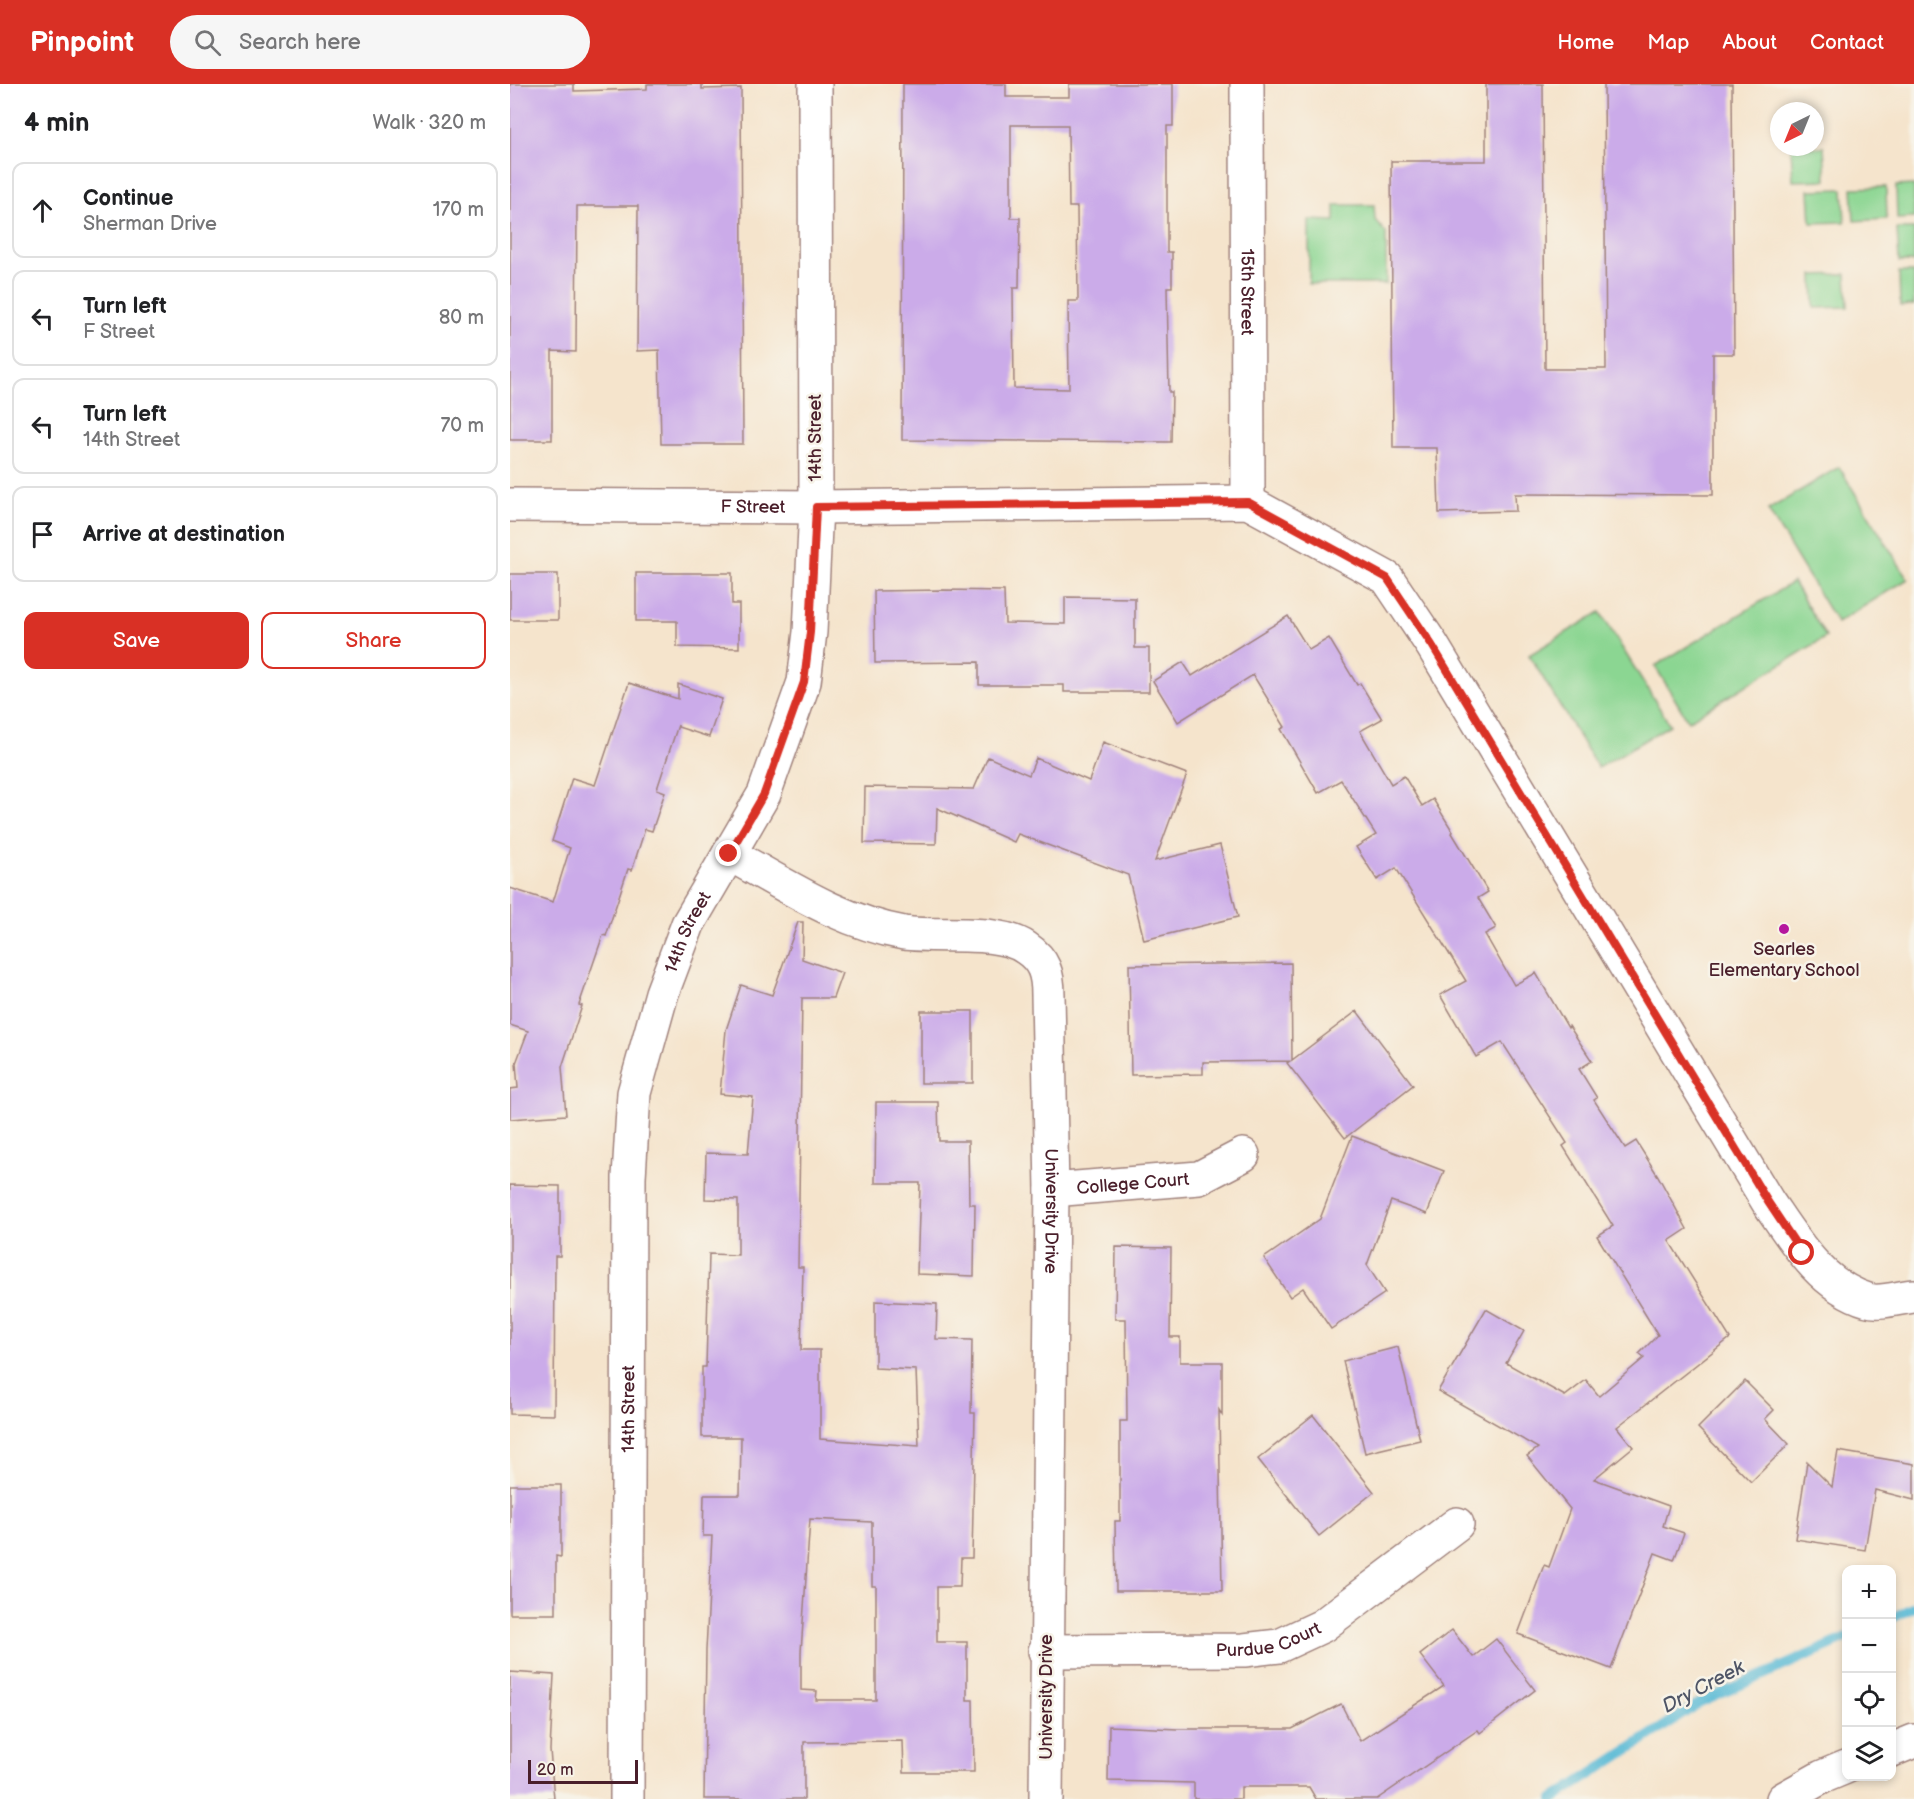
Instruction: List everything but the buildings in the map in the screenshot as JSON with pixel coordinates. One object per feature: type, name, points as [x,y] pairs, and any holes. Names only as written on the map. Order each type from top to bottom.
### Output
[{"type":"street","name":"14th Street","points":[[627,1799],[629,1178],[634,1094],[662,993],[688,924],[764,794],[804,682],[810,632],[816,507],[815,84]]},
{"type":"street","name":"15th Street","points":[[1246,84],[1248,502]]},
{"type":"street","name":"F Street","points":[[510,505],[816,507],[1248,502]]},
{"type":"street","points":[[1248,502],[1387,578],[1432,645],[1768,1202],[1802,1253],[1833,1281],[1870,1301],[1914,1296]]},
{"type":"street","name":"University Drive","points":[[729,854],[842,916],[905,933],[1004,939],[1025,947],[1044,964],[1048,987],[1052,1190],[1045,1651],[1046,1799]]},
{"type":"street","name":"College Court","points":[[1052,1190],[1199,1178],[1243,1155]]},
{"type":"street","name":"Purdue Court","points":[[1045,1651],[1244,1650],[1279,1646],[1322,1626],[1457,1524]]},
{"type":"street","points":[[1896,1748],[1914,1741]]},
{"type":"street","points":[[1783,1799],[1842,1769]]},
{"type":"green space","points":[[1824,147],[1826,180],[1793,181],[1791,156],[1824,156]]},
{"type":"green space","points":[[1914,185],[1914,218],[1897,219],[1896,186]]},
{"type":"green space","points":[[1886,187],[1887,219],[1854,221],[1852,188]]},
{"type":"green space","points":[[1843,189],[1845,222],[1811,223],[1809,190]]},
{"type":"green space","points":[[1335,205],[1374,205],[1375,220],[1386,233],[1386,284],[1309,284],[1309,220],[1335,221]]},
{"type":"green space","points":[[1897,229],[1914,229],[1914,262],[1899,262]]},
{"type":"green space","points":[[1899,272],[1914,272],[1914,305],[1900,306]]},
{"type":"green space","points":[[1846,274],[1848,307],[1814,308],[1813,275]]},
{"type":"green space","points":[[1839,467],[1908,579],[1837,623],[1768,510]]},
{"type":"green space","points":[[1793,582],[1826,637],[1688,721],[1655,666]]},
{"type":"green space","points":[[1600,612],[1670,725],[1598,768],[1529,655]]},
{"type":"waterway","name":"Dry Creek","points":[[1896,1616],[1914,1607]]},
{"type":"waterway","name":"Dry Creek","points":[[1553,1799],[1698,1704],[1842,1640]]},
{"type":"place","name":"Searles Elementary School","points":[[1784,929]]},
{"type":"route","points":[[729,854],[764,794],[804,682],[810,632],[816,507],[1248,502],[1387,578],[1432,645],[1768,1202],[1802,1253]]}]
